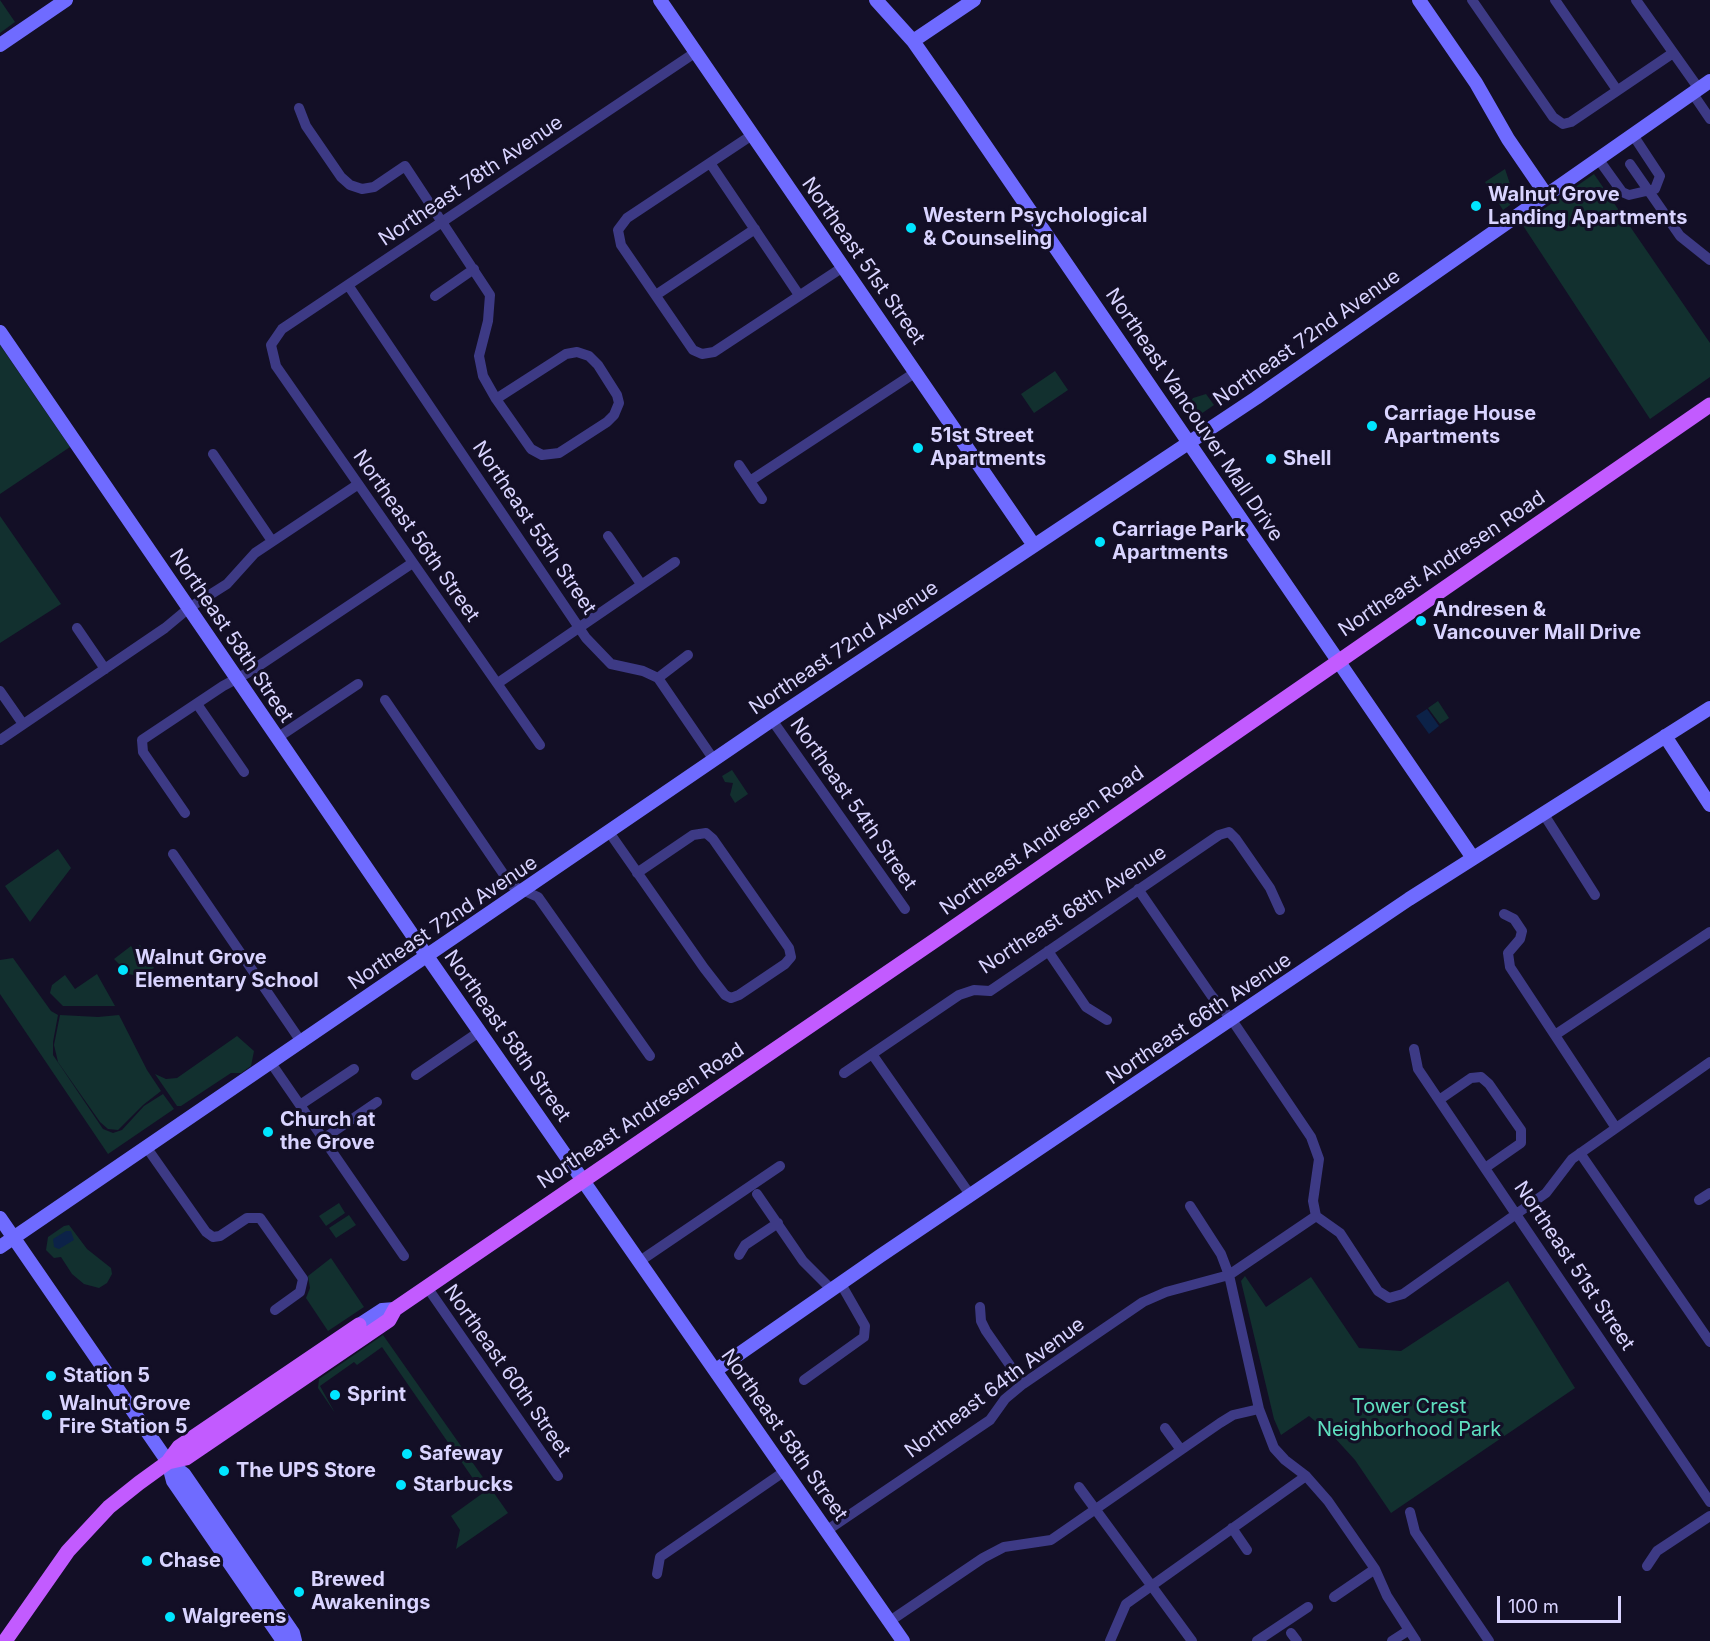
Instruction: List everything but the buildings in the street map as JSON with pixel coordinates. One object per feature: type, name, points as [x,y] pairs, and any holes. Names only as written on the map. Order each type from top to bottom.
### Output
[{"type":"main road","name":"Northeast Andresen Road","points":[[168,1462],[186,1458],[389,1320],[395,1308],[585,1181],[1710,405]]},
{"type":"main road","name":"Northeast Andresen Road","points":[[5,1641],[76,1541],[121,1497],[168,1462],[179,1448],[359,1325]]},
{"type":"street","points":[[0,45],[66,0]]},
{"type":"street","name":"Northeast 51st Street","points":[[660,0],[1033,544]]},
{"type":"street","name":"Northeast Vancouver Mall Drive","points":[[876,0],[913,41],[1473,858]]},
{"type":"street","points":[[913,41],[974,0]]},
{"type":"street","points":[[1419,0],[1476,83],[1508,139],[1547,196]]},
{"type":"street","points":[[1472,0],[1553,117],[1563,124],[1571,122],[1673,53]]},
{"type":"street","points":[[1555,0],[1617,90]]},
{"type":"street","points":[[1636,0],[1700,88],[1710,119]]},
{"type":"street","name":"Northeast 78th Avenue","points":[[271,345],[282,329],[696,52]]},
{"type":"street","name":"Northeast 72nd Avenue","points":[[0,1247],[525,891],[772,720],[1189,442],[1700,88]]},
{"type":"street","points":[[299,108],[306,126],[341,177],[350,185],[362,189],[374,187],[405,166],[490,295],[488,321],[479,356],[483,376],[496,399],[531,449],[542,455],[560,453],[607,422],[616,410],[617,395],[589,356],[577,352],[566,354],[496,399]]},
{"type":"street","points":[[752,135],[627,218],[618,230],[621,245],[693,350],[702,354],[714,352],[843,267]]},
{"type":"street","points":[[1599,160],[1622,192],[1629,195],[1649,192],[1659,183],[1660,176],[1633,135]]},
{"type":"street","points":[[710,163],[799,295]]},
{"type":"street","points":[[1630,164],[1680,236],[1710,260]]},
{"type":"street","points":[[656,295],[755,229]]},
{"type":"street","points":[[435,296],[474,269]]},
{"type":"street","name":"Northeast 55th Street","points":[[348,285],[599,654],[611,664],[658,678]]},
{"type":"street","name":"Northeast 58th Street","points":[[0,332],[479,1032],[585,1181],[903,1641]]},
{"type":"street","name":"Northeast 56th Street","points":[[271,345],[271,357],[276,366],[411,564],[433,590],[540,745]]},
{"type":"street","points":[[750,481],[916,372]]},
{"type":"street","points":[[213,454],[272,541]]},
{"type":"street","points":[[739,465],[762,499]]},
{"type":"street","points":[[0,740],[227,584],[255,553],[357,485]]},
{"type":"street","points":[[608,536],[641,584]]},
{"type":"street","points":[[498,683],[675,562]]},
{"type":"street","points":[[185,813],[143,752],[140,742],[411,564]]},
{"type":"street","points":[[77,628],[105,669]]},
{"type":"street","points":[[687,655],[658,678],[714,760]]},
{"type":"street","points":[[277,738],[358,684]]},
{"type":"street","points":[[0,691],[23,724]]},
{"type":"street","points":[[385,700],[511,885],[538,897],[650,1056]]},
{"type":"street","points":[[197,704],[244,772]]},
{"type":"street","name":"Northeast 66th Avenue","points":[[716,1370],[1473,858],[1710,708]]},
{"type":"street","name":"Northeast 54th Street","points":[[772,720],[905,909]]},
{"type":"street","points":[[1665,736],[1710,805]]},
{"type":"street","points":[[1543,813],[1595,895]]},
{"type":"street","points":[[609,832],[637,873],[704,968],[725,995],[731,998],[748,989],[791,957],[789,948],[713,839],[703,832],[693,835],[637,873]]},
{"type":"street","name":"Northeast 68th Avenue","points":[[844,1073],[959,995],[974,990],[990,991],[1219,835],[1229,832],[1270,888],[1280,910]]},
{"type":"street","points":[[174,854],[302,1043]]},
{"type":"street","points":[[1138,889],[1210,995],[1232,1020],[1311,1137],[1319,1159],[1312,1201],[1316,1216],[1340,1233],[1377,1291],[1389,1298],[1403,1294],[1552,1188],[1566,1165],[1580,1153],[1644,1105],[1710,1062]]},
{"type":"street","points":[[1504,914],[1514,919],[1522,931],[1521,939],[1508,953],[1508,961],[1616,1128]]},
{"type":"street","points":[[1555,1035],[1710,932]]},
{"type":"street","points":[[1048,951],[1086,1007],[1107,1020]]},
{"type":"street","points":[[416,1074],[479,1032]]},
{"type":"street","name":"Northeast 51st Street","points":[[1414,1049],[1415,1064],[1710,1502]]},
{"type":"street","points":[[872,1054],[971,1196]]},
{"type":"street","points":[[271,1063],[404,1256]]},
{"type":"street","points":[[300,1105],[354,1069]]},
{"type":"street","points":[[1439,1100],[1471,1078],[1481,1077],[1489,1084],[1521,1130],[1521,1143],[1485,1168]]},
{"type":"street","points":[[323,1139],[377,1102]]},
{"type":"street","points":[[147,1148],[206,1232],[213,1237],[255,1216],[260,1218],[303,1279],[300,1292],[275,1310]]},
{"type":"street","points":[[1580,1153],[1710,1342]]},
{"type":"street","points":[[640,1261],[780,1166]]},
{"type":"street","points":[[1700,1200],[1710,1193]]},
{"type":"street","points":[[757,1194],[803,1261],[836,1287],[865,1328],[864,1337],[804,1380]]},
{"type":"street","points":[[1190,1206],[1221,1254],[1229,1275],[1259,1409],[1274,1448],[1306,1476],[1328,1502],[1375,1569],[1387,1596],[1416,1641]]},
{"type":"street","name":"Northeast 64th Avenue","points":[[826,1531],[990,1420],[1005,1399],[1023,1384],[1143,1302],[1166,1292],[1229,1275],[1316,1216]]},
{"type":"street","points":[[0,1218],[168,1462],[184,1474],[287,1625],[295,1641]]},
{"type":"street","points":[[739,1255],[744,1245],[778,1223]]},
{"type":"street","name":"Northeast 60th Street","points":[[427,1287],[558,1476]]},
{"type":"street","points":[[980,1307],[986,1331],[1023,1384]]},
{"type":"street","name":"Northeast Andresen Road","points":[[359,1325],[382,1310],[395,1308]]},
{"type":"street","points":[[890,1621],[983,1558],[1004,1547],[1052,1540],[1233,1415],[1259,1409]]},
{"type":"street","points":[[1166,1428],[1181,1450]]},
{"type":"street","points":[[168,1462],[173,1481],[284,1641]]},
{"type":"street","points":[[657,1574],[660,1557],[785,1471]]},
{"type":"street","points":[[1110,1641],[1126,1604],[1306,1476]]},
{"type":"street","points":[[1079,1487],[1192,1641]]},
{"type":"street","points":[[1410,1512],[1415,1532],[1489,1641]]},
{"type":"street","points":[[1647,1566],[1657,1551],[1710,1516]]},
{"type":"street","points":[[1232,1528],[1247,1550]]},
{"type":"street","points":[[1334,1597],[1375,1569]]},
{"type":"street","points":[[1257,1641],[1308,1607]]},
{"type":"street","points":[[1392,1641],[1409,1630]]},
{"type":"green space","points":[[0,0],[15,22],[0,33]]},
{"type":"green space","points":[[1505,169],[1513,193],[1510,205],[1503,210],[1485,182]]},
{"type":"green space","points":[[1594,174],[1710,343],[1710,377],[1650,419],[1522,224]]},
{"type":"green space","points":[[0,345],[70,447],[0,494]]},
{"type":"green space","points":[[1055,371],[1068,390],[1034,413],[1021,394]]},
{"type":"green space","points":[[1206,394],[1214,405],[1198,416],[1187,408],[1193,398]]},
{"type":"green space","points":[[0,516],[61,604],[0,643]]},
{"type":"green space","points":[[1438,701],[1449,718],[1440,724],[1428,708]]},
{"type":"green space","points":[[732,770],[748,794],[735,803],[730,795],[733,783],[725,782],[722,776]]},
{"type":"green space","points":[[58,849],[71,868],[30,922],[5,886]]},
{"type":"green space","points":[[140,945],[154,968],[138,976],[124,973],[126,971],[114,959],[131,946],[133,949]]},
{"type":"green space","points":[[13,958],[51,1011],[58,1015],[53,1055],[103,1129],[113,1133],[122,1130],[144,1106],[163,1094],[174,1109],[108,1154],[0,994],[0,960]]},
{"type":"green space","points":[[97,974],[115,1006],[63,1006],[50,993],[52,985],[65,975],[75,989]]},
{"type":"green space","points":[[60,1015],[98,1017],[119,1015],[147,1070],[161,1091],[118,1130],[108,1129],[100,1122],[58,1062],[54,1045]]},
{"type":"green space","points":[[237,1036],[254,1051],[251,1066],[241,1073],[231,1073],[181,1106],[177,1106],[155,1074],[166,1079],[177,1078]]},
{"type":"green space","points":[[339,1203],[345,1213],[326,1226],[319,1216]]},
{"type":"green space","points":[[349,1215],[356,1225],[336,1238],[329,1228]]},
{"type":"green space","points":[[69,1225],[87,1249],[111,1268],[112,1274],[107,1283],[99,1288],[84,1284],[72,1274],[61,1257],[54,1258],[46,1250],[48,1237]]},
{"type":"green space","points":[[331,1258],[364,1307],[328,1331],[306,1298],[310,1288],[308,1276]]},
{"type":"green space","name":"Tower Crest Neighborhood Park","points":[[1245,1276],[1266,1307],[1311,1277],[1359,1348],[1401,1351],[1508,1281],[1575,1388],[1391,1513],[1355,1460],[1334,1437],[1309,1416],[1281,1435],[1274,1419],[1241,1281]]},
{"type":"green space","points":[[383,1335],[508,1513],[456,1549],[460,1530],[451,1516],[483,1493],[382,1347],[357,1365],[354,1362],[320,1386],[335,1413],[318,1388],[319,1379]]},
{"type":"water","points":[[1427,709],[1439,726],[1429,734],[1416,716]]},
{"type":"water","points":[[66,1231],[71,1231],[74,1240],[59,1249],[54,1247],[53,1239]]},
{"type":"place","name":"Walnut Grove Landing Apartments","points":[[1476,206]]},
{"type":"place","name":"Western Psychological & Counseling","points":[[911,228]]},
{"type":"place","name":"Carriage House Apartments","points":[[1372,426]]},
{"type":"place","name":"51st Street Apartments","points":[[918,448]]},
{"type":"place","name":"Shell","points":[[1271,459]]},
{"type":"place","name":"Carriage Park Apartments","points":[[1100,542]]},
{"type":"place","name":"Andresen & Vancouver Mall Drive","points":[[1421,621]]},
{"type":"place","name":"Walnut Grove Elementary School","points":[[123,970]]},
{"type":"place","name":"Church at the Grove","points":[[268,1132]]},
{"type":"place","name":"Station 5","points":[[51,1376]]},
{"type":"place","name":"Sprint","points":[[335,1395]]},
{"type":"place","name":"Walnut Grove Fire Station 5","points":[[47,1415]]},
{"type":"place","name":"Safeway","points":[[407,1454]]},
{"type":"place","name":"The UPS Store","points":[[224,1471]]},
{"type":"place","name":"Starbucks","points":[[401,1485]]},
{"type":"place","name":"Chase","points":[[147,1561]]},
{"type":"place","name":"Brewed Awakenings","points":[[299,1592]]},
{"type":"place","name":"Walgreens","points":[[170,1617]]}]
